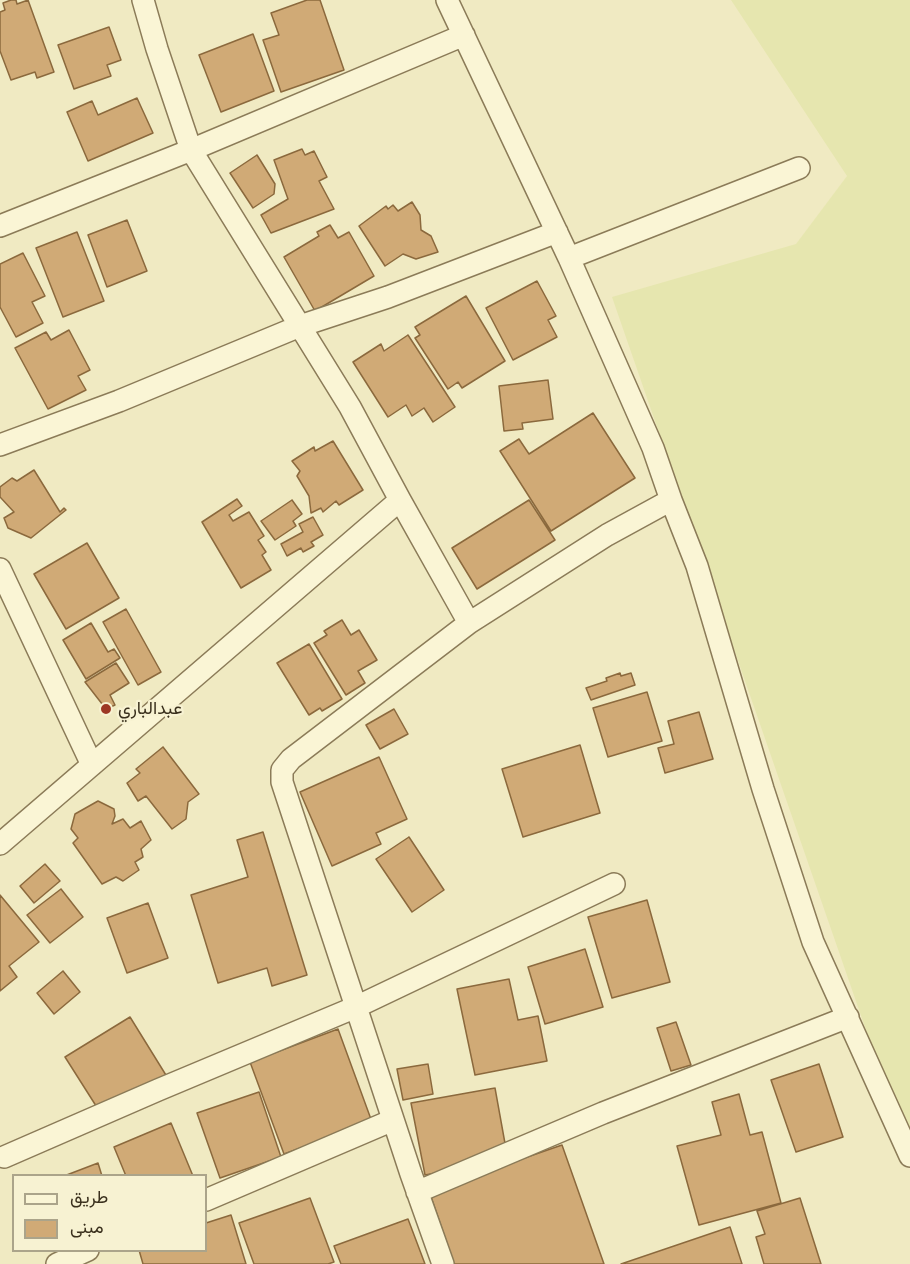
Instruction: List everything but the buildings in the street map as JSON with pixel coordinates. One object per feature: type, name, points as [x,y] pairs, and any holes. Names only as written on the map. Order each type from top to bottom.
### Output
[{"type":"street","points":[[143,0],[191,150],[350,406],[469,623]]},
{"type":"street","points":[[447,0],[569,258],[653,448],[697,566],[763,789],[813,942],[910,1156]]},
{"type":"street","points":[[0,226],[191,150],[464,35]]},
{"type":"street","points":[[569,258],[799,168]]},
{"type":"street","points":[[0,445],[119,401],[300,326],[388,297],[557,232]]},
{"type":"street","points":[[0,844],[400,500]]},
{"type":"street","points":[[443,1264],[417,1192],[282,782],[282,770],[291,759],[469,623],[607,535],[671,500]]},
{"type":"street","points":[[0,568],[92,765]]},
{"type":"street","points":[[4,1158],[356,1007],[614,884]]},
{"type":"street","points":[[417,1192],[603,1113],[848,1017]]},
{"type":"street","points":[[207,1200],[393,1120]]},
{"type":"street","points":[[57,1264],[86,1252]]},
{"type":"green space","points":[[731,0],[910,0],[910,1157],[612,297],[796,244],[847,176]]},
{"type":"place","name":"عبدالباري","points":[[106,709]]}]
